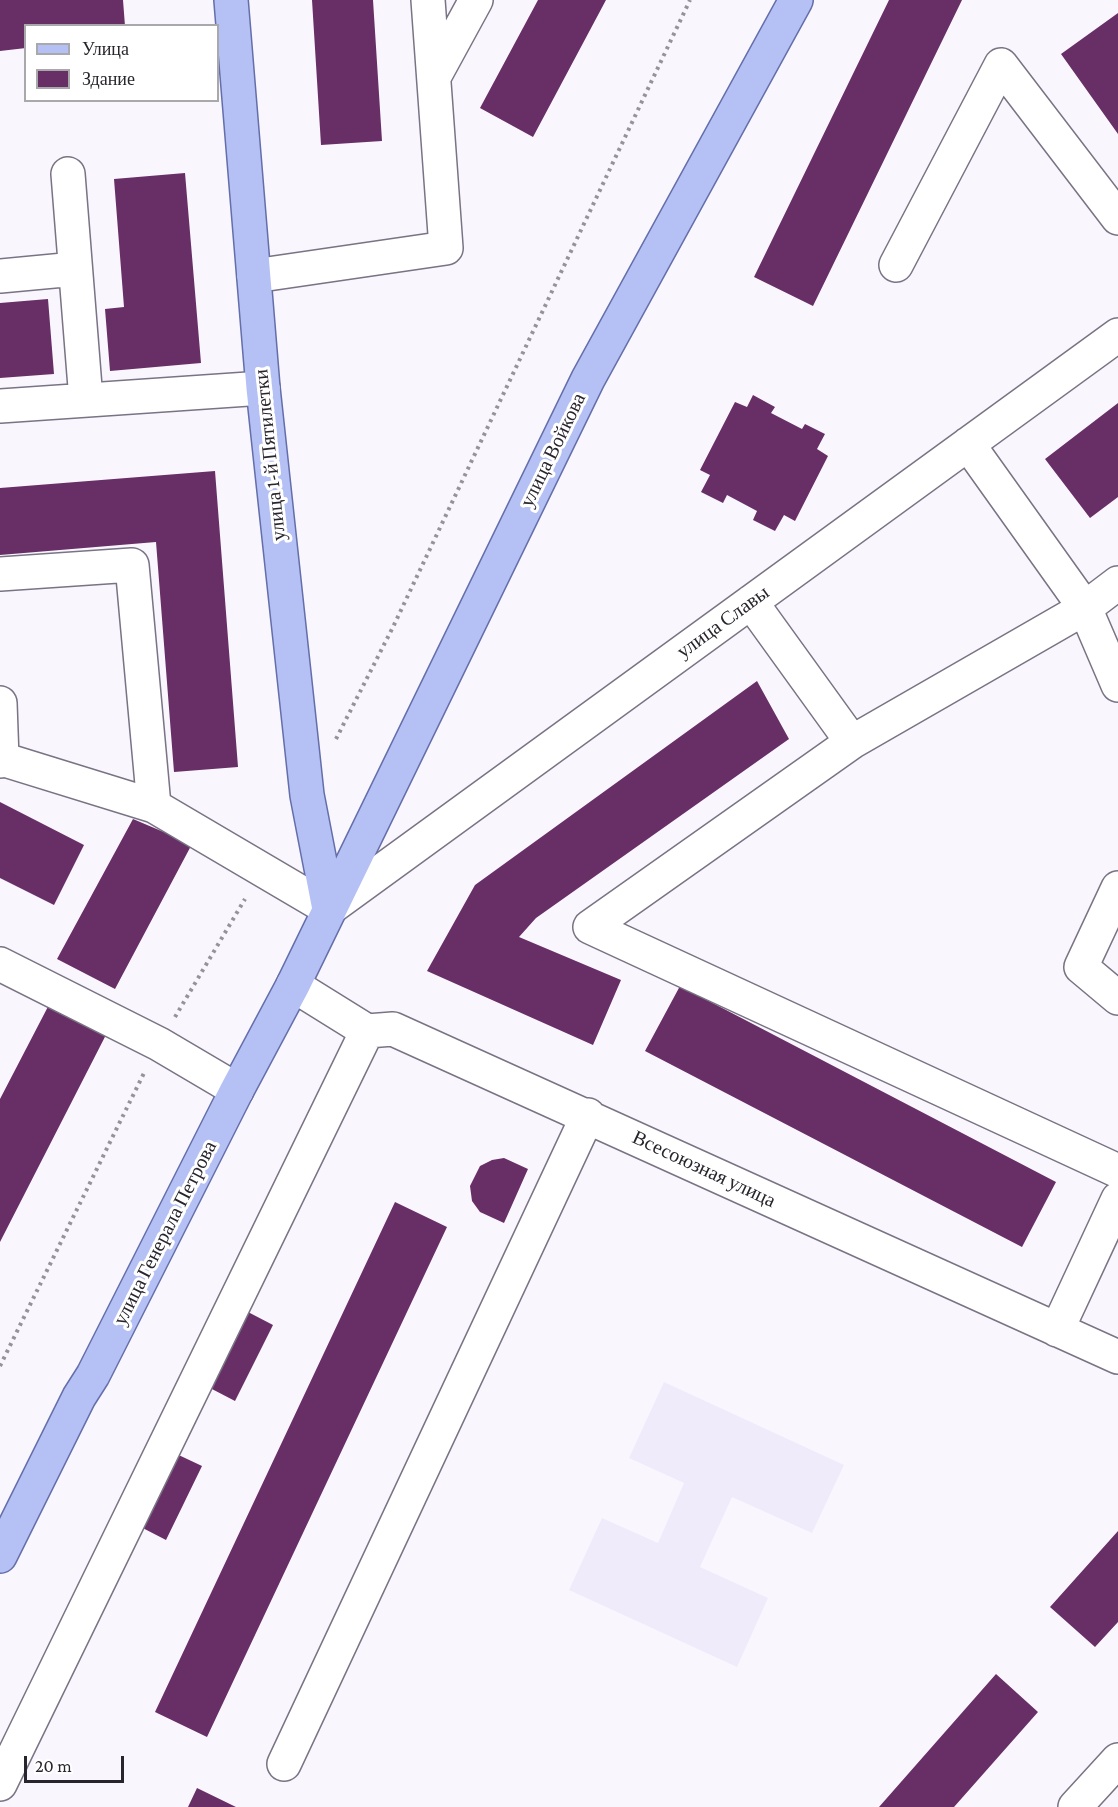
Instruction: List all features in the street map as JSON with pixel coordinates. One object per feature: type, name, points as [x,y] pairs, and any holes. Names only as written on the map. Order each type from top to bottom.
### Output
[{"type":"main road","name":"улица 1-й Пятилетки","points":[[231,0],[262,388],[306,786],[328,909]]},
{"type":"main road","name":"улица Войкова","points":[[328,909],[588,380],[796,0]]},
{"type":"main road","name":"улица Генерала Петрова","points":[[0,1556],[237,1090],[293,985],[328,909]]},
{"type":"street","points":[[254,276],[446,248],[428,0]]},
{"type":"street","points":[[434,77],[476,0]]},
{"type":"street","points":[[896,265],[1001,64],[1118,218]]},
{"type":"street","points":[[68,174],[86,400]]},
{"type":"street","points":[[0,276],[75,269]]},
{"type":"street","name":"улица Славы","points":[[328,909],[1118,334]]},
{"type":"street","points":[[0,406],[262,388]]},
{"type":"street","points":[[968,444],[1085,608],[1118,685]]},
{"type":"street","points":[[0,574],[132,564],[154,806]]},
{"type":"street","points":[[1118,583],[1085,608],[852,742],[590,927],[1118,1171]]},
{"type":"street","points":[[751,602],[852,742]]},
{"type":"street","points":[[0,703],[1,760],[154,806],[328,909]]},
{"type":"street","points":[[1118,888],[1081,967],[1118,998]]},
{"type":"street","points":[[0,964],[159,1044],[237,1090]]},
{"type":"street","points":[[0,1784],[367,1030],[293,985]]},
{"type":"street","name":"Всесоюзная улица","points":[[367,1030],[393,1029],[588,1115],[1118,1358]]},
{"type":"street","points":[[284,1764],[588,1115]]},
{"type":"street","points":[[1057,1330],[1118,1199]]},
{"type":"street","points":[[1075,1807],[1115,1771]]},
{"type":"path","points":[[334,742],[393,627],[690,0]]},
{"type":"path","points":[[0,1366],[159,1044],[262,870]]},
{"type":"shaded area","points":[[664,1382],[844,1465],[812,1533],[732,1497],[700,1567],[768,1598],[737,1667],[569,1590],[602,1518],[658,1543],[684,1483],[629,1458]]},
{"type":"building","points":[[0,0],[123,0],[125,24],[24,24],[24,48],[0,51]]},
{"type":"building","points":[[312,0],[373,0],[382,141],[321,145]]},
{"type":"building","points":[[538,0],[606,0],[533,137],[480,108]]},
{"type":"building","points":[[889,0],[962,0],[813,306],[754,277]]},
{"type":"building","points":[[1118,13],[1118,134],[1061,54]]},
{"type":"building","points":[[185,173],[201,363],[110,371],[105,309],[124,307],[114,179]]},
{"type":"building","points":[[48,299],[54,374],[0,378],[0,303]]},
{"type":"building","points":[[753,395],[775,407],[771,413],[802,429],[805,424],[825,434],[817,449],[828,456],[795,521],[784,515],[775,531],[753,520],[757,511],[727,495],[723,503],[701,492],[710,475],[700,470],[735,402],[747,407]]},
{"type":"building","points":[[1118,403],[1118,497],[1090,518],[1045,459]]},
{"type":"building","points":[[215,471],[238,767],[174,772],[156,542],[0,555],[0,488]]},
{"type":"building","points":[[757,681],[789,739],[536,918],[519,937],[621,980],[593,1045],[427,971],[475,885]]},
{"type":"building","points":[[0,802],[84,845],[54,905],[0,878]]},
{"type":"building","points":[[133,819],[192,844],[115,989],[57,959]]},
{"type":"building","points":[[680,986],[1056,1182],[1022,1247],[645,1051]]},
{"type":"building","points":[[53,997],[110,1027],[0,1242],[0,1099]]},
{"type":"building","points":[[504,1158],[528,1169],[504,1223],[480,1212],[472,1201],[470,1186],[480,1166],[492,1160]]},
{"type":"building","points":[[395,1202],[447,1227],[207,1737],[155,1712]]},
{"type":"building","points":[[248,1312],[273,1325],[235,1401],[210,1388]]},
{"type":"building","points":[[168,1450],[202,1466],[166,1540],[133,1523]]},
{"type":"building","points":[[1118,1531],[1118,1622],[1095,1647],[1050,1607]]},
{"type":"building","points":[[996,1674],[1038,1712],[954,1807],[879,1807]]},
{"type":"building","points":[[197,1788],[236,1807],[188,1807]]}]
